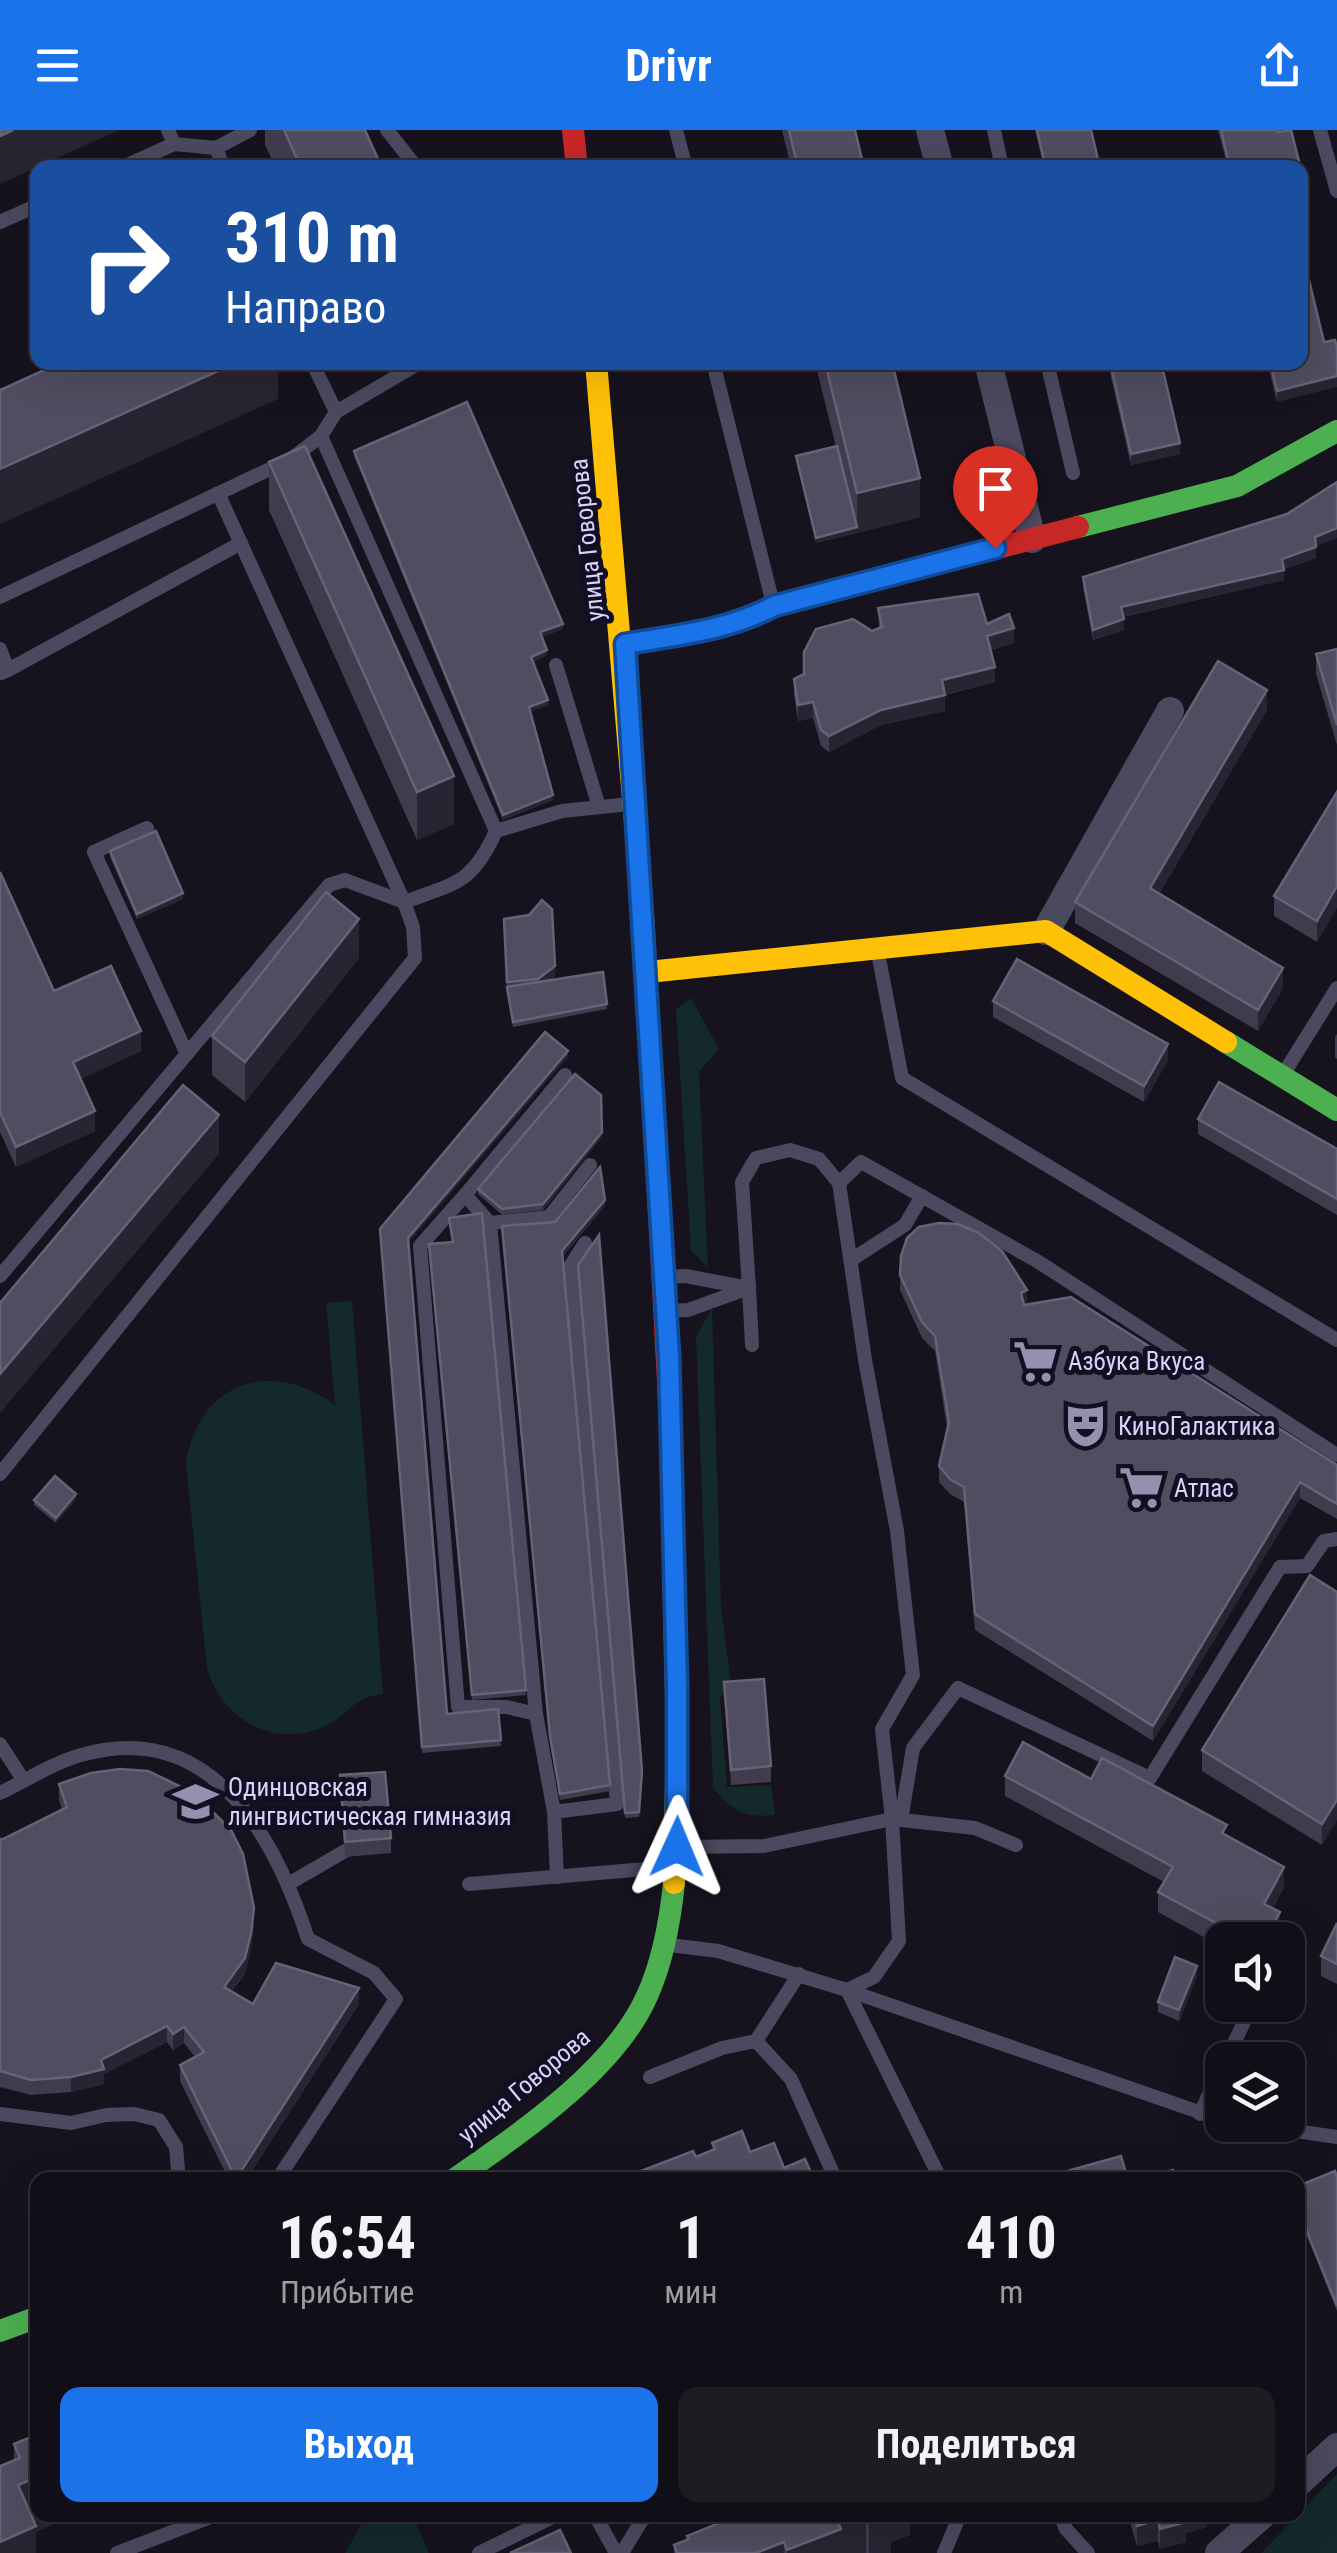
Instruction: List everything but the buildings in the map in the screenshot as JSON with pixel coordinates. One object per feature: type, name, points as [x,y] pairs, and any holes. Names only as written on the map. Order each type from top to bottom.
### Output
[{"type":"main road","points":[[573,130],[576,160]]},
{"type":"main road","name":"улица Говорова","points":[[465,2172],[566,2092],[609,2052],[642,2008],[664,1944],[676,1857],[677,1686],[667,1311],[625,644],[597,370]]},
{"type":"main road","points":[[625,644],[712,630],[774,606],[1237,486],[1337,431]]},
{"type":"main road","points":[[648,972],[1046,931],[1337,1110]]},
{"type":"main road","points":[[0,2331],[30,2320]]},
{"type":"street","points":[[930,130],[938,160]]},
{"type":"street","points":[[990,370],[1032,539]]},
{"type":"street","points":[[1046,931],[1170,711]]},
{"type":"street","points":[[1305,2477],[1337,2447]]},
{"type":"street","points":[[1220,2553],[1254,2522]]},
{"type":"lane","points":[[135,160],[171,137],[216,148],[250,130]]},
{"type":"lane","points":[[387,130],[410,160]]},
{"type":"lane","points":[[676,130],[684,160]]},
{"type":"lane","points":[[994,130],[1000,160]]},
{"type":"lane","points":[[1320,130],[1337,191]]},
{"type":"lane","points":[[216,148],[221,160]]},
{"type":"lane","points":[[0,222],[30,209]]},
{"type":"lane","points":[[316,370],[336,412]]},
{"type":"lane","points":[[0,597],[291,458],[321,436],[336,412],[408,370]]},
{"type":"lane","points":[[715,370],[774,606]]},
{"type":"lane","points":[[1050,370],[1073,473]]},
{"type":"lane","points":[[0,1276],[329,885],[345,880],[404,902],[465,879],[483,860],[496,831],[321,436]]},
{"type":"lane","points":[[0,1474],[415,958],[413,927],[404,902],[218,493]]},
{"type":"lane","points":[[0,649],[4,672],[242,543]]},
{"type":"lane","points":[[556,665],[599,807]]},
{"type":"lane","points":[[496,831],[562,811],[636,803]]},
{"type":"lane","points":[[147,828],[94,852],[187,1054]]},
{"type":"lane","points":[[877,948],[902,1078],[1337,1340]]},
{"type":"lane","points":[[1281,1078],[1337,988]]},
{"type":"lane","points":[[536,1714],[508,1708],[458,1707],[420,1246],[565,1075]]},
{"type":"lane","points":[[752,1346],[742,1182],[756,1158],[790,1150],[820,1159],[839,1183],[865,1360],[897,1531],[913,1675],[882,1729],[896,1820],[899,1941],[874,1977],[847,1990]]},
{"type":"lane","points":[[839,1183],[861,1162],[1037,1261],[1337,1456]]},
{"type":"lane","points":[[490,1223],[549,1217],[590,1165]]},
{"type":"lane","points":[[465,1195],[490,1223],[536,1714],[554,1812],[557,1877]]},
{"type":"lane","points":[[850,1260],[906,1225],[922,1196]]},
{"type":"lane","points":[[554,1812],[617,1804],[570,1266],[585,1243]]},
{"type":"lane","points":[[665,1277],[686,1276],[749,1288]]},
{"type":"lane","points":[[667,1311],[688,1310],[749,1288]]},
{"type":"lane","points":[[896,1820],[913,1748],[958,1688],[1150,1778],[1280,1567],[1307,1566],[1324,1541],[1337,1538]]},
{"type":"lane","points":[[0,1744],[24,1781]]},
{"type":"lane","points":[[0,1792],[83,1754],[130,1747],[174,1755],[209,1774],[266,1838],[290,1883],[308,1938],[374,1973],[396,1998],[282,2172]]},
{"type":"lane","points":[[469,1884],[557,1877],[764,1846],[896,1820],[975,1828],[1016,1844]]},
{"type":"lane","points":[[290,1883],[345,1851]]},
{"type":"lane","points":[[664,1944],[718,1951],[799,1974],[1205,2115]]},
{"type":"lane","points":[[650,2077],[722,2048],[756,2040],[799,1974]]},
{"type":"lane","points":[[847,1990],[937,2172]]},
{"type":"lane","points":[[756,2040],[791,2079],[832,2172]]},
{"type":"lane","points":[[1200,2114],[1205,2103]]},
{"type":"lane","points":[[0,2114],[72,2123],[120,2114],[159,2120],[176,2147],[178,2172]]},
{"type":"lane","points":[[1305,2132],[1337,2137]]},
{"type":"lane","points":[[116,2553],[198,2522]]},
{"type":"lane","points":[[479,2553],[543,2522]]},
{"type":"lane","points":[[600,2522],[619,2553],[641,2522]]},
{"type":"lane","points":[[944,2553],[957,2522]]},
{"type":"lane","points":[[1063,2522],[1088,2553]]},
{"type":"green space","points":[[691,998],[719,1049],[699,1072],[708,1268],[691,1250],[676,1009]]},
{"type":"green space","points":[[352,1301],[383,1694],[363,1699],[323,1727],[285,1734],[251,1725],[236,1714],[214,1686],[207,1668],[186,1464],[193,1436],[205,1414],[221,1397],[241,1386],[263,1381],[287,1383],[311,1390],[335,1405],[326,1303]]},
{"type":"green space","points":[[712,1308],[721,1606],[732,1691],[720,1696],[727,1787],[771,1785],[775,1815],[740,1812],[713,1788],[696,1337]]},
{"type":"green space","points":[[1337,2474],[1337,2553],[1261,2553],[1291,2522],[1305,2522],[1305,2507]]},
{"type":"green space","points":[[363,2522],[415,2522],[429,2553],[345,2553]]},
{"type":"traffic: fast","points":[[1078,527],[1237,486],[1337,431]]},
{"type":"traffic: fast","points":[[1226,1042],[1337,1110]]},
{"type":"traffic: fast","points":[[464,2172],[562,2099],[589,2075],[632,2024],[657,1969],[674,1883]]},
{"type":"traffic: fast","points":[[0,2331],[30,2320]]},
{"type":"traffic: slow","points":[[597,370],[644,928]]},
{"type":"traffic: slow","points":[[648,972],[1046,931],[1226,1042]]},
{"type":"traffic: slow","points":[[670,1420],[677,1736],[674,1883]]},
{"type":"traffic: jam","points":[[573,130],[576,160]]},
{"type":"traffic: jam","points":[[625,644],[720,627],[774,606],[1078,527]]},
{"type":"traffic: jam","points":[[644,928],[670,1420]]},
{"type":"place","name":"Азбука Вкуса","points":[[1035,1361]]},
{"type":"place","name":"КиноГалактика","points":[[1085,1426]]},
{"type":"place","name":"Атлас","points":[[1141,1488]]},
{"type":"place","name":"Одинцовская лингвистическая гимназия","points":[[195,1801]]},
{"type":"route","points":[[677,1847],[669,1356],[625,644],[712,630],[774,606],[995,548]]}]
